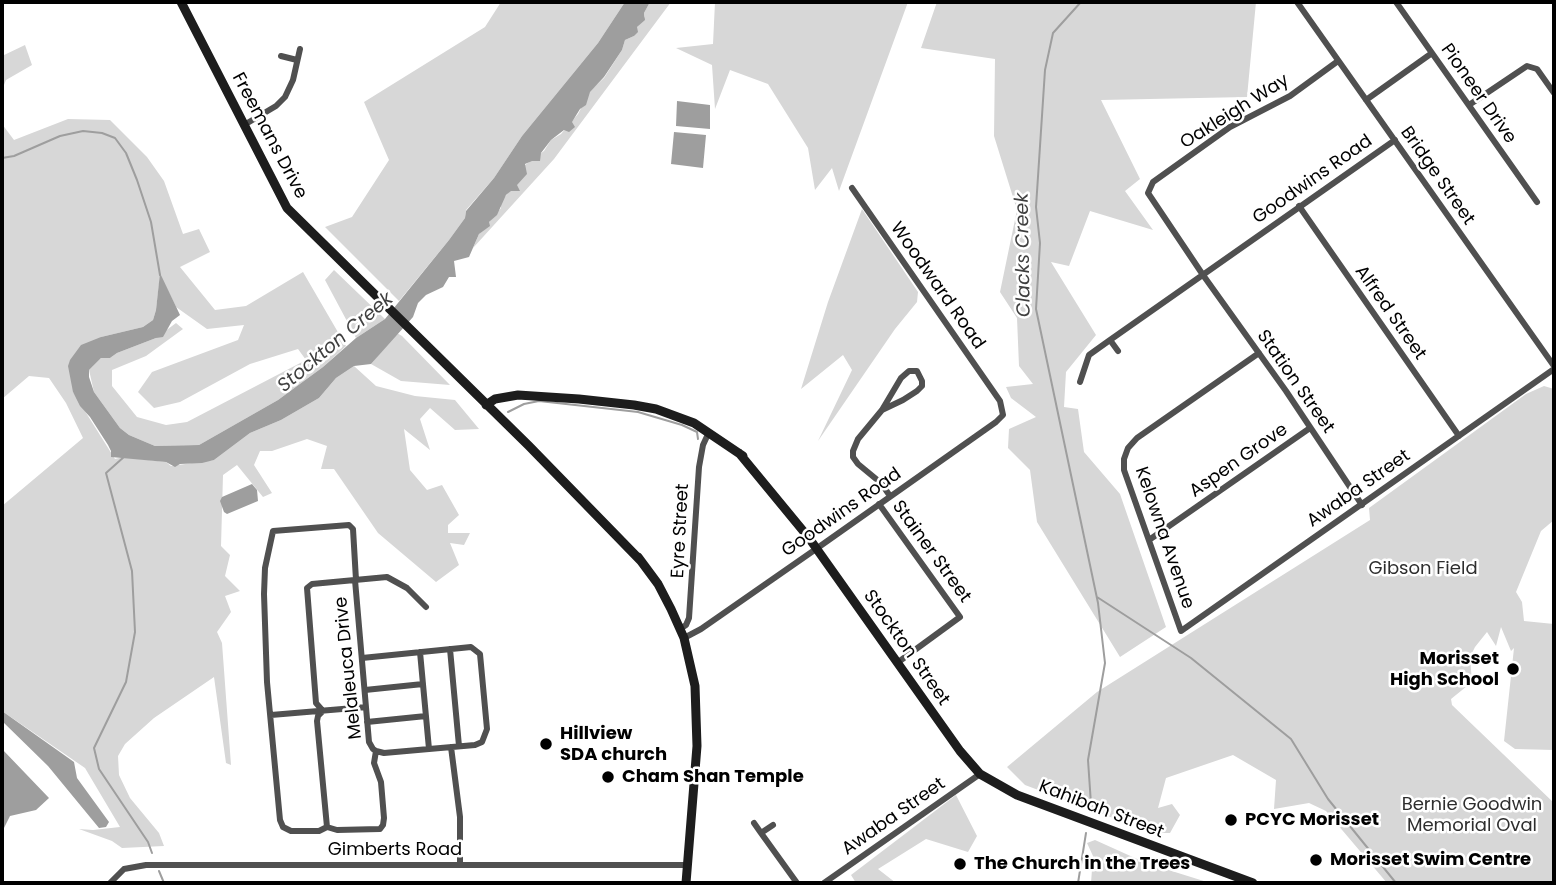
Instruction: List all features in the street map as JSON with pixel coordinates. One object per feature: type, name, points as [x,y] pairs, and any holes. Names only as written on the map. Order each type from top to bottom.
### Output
[{"type":"main road","name":"Freemans Drive","points":[[181,2],[287,208],[486,405],[600,511],[659,584],[682,634],[695,686],[698,724],[686,883]]},
{"type":"main road","name":"Stockton Street","points":[[486,405],[495,399],[518,395],[611,402],[656,409],[680,417],[709,432],[739,453],[809,538],[960,751],[980,774]]},
{"type":"main road","name":"Kahibah Street","points":[[980,774],[1017,795],[1230,879],[1254,883]]},
{"type":"street","name":"Bridge Street","points":[[1297,2],[1554,368]]},
{"type":"street","name":"Pioneer Drive","points":[[1395,2],[1536,202]]},
{"type":"street","points":[[244,125],[276,106],[285,97],[293,80],[300,49]]},
{"type":"street","points":[[1366,100],[1432,53]]},
{"type":"street","points":[[281,56],[297,60]]},
{"type":"street","name":"Oakleigh Way","points":[[1149,189],[1153,182],[1230,127],[1290,96],[1338,61]]},
{"type":"street","points":[[1469,105],[1523,67],[1530,65],[1537,69],[1554,93]]},
{"type":"street","name":"Goodwins Road","points":[[1080,382],[1089,355],[1395,140]]},
{"type":"street","name":"Woodward Road","points":[[852,188],[1000,401]]},
{"type":"street","name":"Station Street","points":[[1149,189],[1153,204],[1362,505]]},
{"type":"street","name":"Alfred Street","points":[[1299,206],[1459,436]]},
{"type":"street","points":[[1110,340],[1118,351]]},
{"type":"street","name":"Kelowna Avenue","points":[[1181,631],[1124,470],[1124,459],[1128,448],[1137,438],[1259,353]]},
{"type":"street","name":"Awaba Street","points":[[1181,631],[1554,368]]},
{"type":"street","points":[[882,410],[903,400],[922,386],[917,372],[909,371],[901,378],[853,451],[853,457],[881,483],[890,496]]},
{"type":"street","name":"Goodwins Road","points":[[682,634],[701,629],[996,422],[1003,415],[1000,401]]},
{"type":"street","name":"Aspen Grove","points":[[1149,540],[1310,428]]},
{"type":"street","name":"Eyre Street","points":[[682,634],[689,618],[699,467],[703,445],[709,432]]},
{"type":"street","name":"Stainer Street","points":[[879,504],[960,617],[897,663]]},
{"type":"street","name":"Melaleuca Drive","points":[[271,715],[267,682],[264,581],[273,531],[349,525],[353,529],[369,742],[376,751],[374,763],[381,782],[383,825],[376,830],[337,830],[327,827]]},
{"type":"street","points":[[323,711],[316,703],[306,591],[312,584],[391,578],[407,588],[426,607]]},
{"type":"street","points":[[362,658],[475,648],[480,654],[487,729],[485,739],[478,744],[451,747],[384,753],[376,751]]},
{"type":"street","points":[[450,649],[459,746]]},
{"type":"street","points":[[420,652],[429,749]]},
{"type":"street","points":[[365,690],[423,684]]},
{"type":"street","points":[[323,711],[317,721],[327,827],[319,831],[290,831],[283,827],[280,820],[271,715],[323,711],[366,708]]},
{"type":"street","points":[[367,722],[426,716]]},
{"type":"street","points":[[451,747],[460,817],[460,864]]},
{"type":"street","name":"Awaba Street","points":[[824,883],[980,774]]},
{"type":"street","points":[[754,823],[797,883]]},
{"type":"street","points":[[761,833],[774,825]]},
{"type":"street","name":"Gimberts Road","points":[[110,883],[124,869],[146,865],[687,864]]},
{"type":"green space","points":[[501,2],[625,2],[598,43],[522,136],[494,178],[466,210],[465,218],[449,240],[399,301],[325,227],[352,217],[389,160],[364,102],[485,27]]},
{"type":"green space","points":[[650,2],[671,2],[554,159],[473,248],[479,234],[501,208],[501,201],[522,178],[525,165],[561,134],[578,114],[590,91],[604,78],[622,50],[625,40],[634,36]]},
{"type":"green space","points":[[715,2],[908,2],[839,191],[832,168],[815,190],[808,148],[768,84],[730,70],[715,109],[712,65],[676,48],[713,44]]},
{"type":"green space","points":[[937,2],[1256,2],[1247,97],[1101,100],[1140,179],[1125,191],[1153,230],[1090,211],[1069,266],[1051,262],[1096,335],[1066,372],[1064,407],[1078,409],[1084,452],[1120,494],[1166,627],[1120,657],[1037,522],[1030,470],[1008,448],[1009,429],[1036,417],[1011,398],[1006,387],[1033,384],[1019,366],[1017,318],[1000,292],[1017,210],[994,136],[995,59],[921,48]]},
{"type":"green space","points":[[25,45],[32,65],[6,80],[2,90],[2,56]]},
{"type":"green space","points":[[68,119],[110,120],[147,157],[164,181],[183,234],[199,229],[210,252],[180,267],[215,310],[246,306],[303,272],[346,346],[323,367],[278,400],[199,445],[155,446],[129,435],[120,428],[94,392],[89,370],[101,358],[110,358],[156,338],[176,323],[183,329],[146,356],[112,370],[112,386],[137,417],[166,425],[187,422],[306,360],[298,349],[250,364],[180,402],[154,408],[138,392],[152,372],[238,340],[244,325],[207,329],[176,307],[160,275],[153,320],[143,327],[101,337],[73,392],[115,459],[123,457],[166,462],[171,466],[214,460],[250,433],[281,420],[319,398],[336,378],[354,366],[376,386],[415,396],[455,400],[479,429],[455,430],[430,408],[420,419],[430,450],[404,429],[410,470],[427,490],[442,485],[459,515],[448,525],[448,533],[470,533],[464,545],[450,543],[459,565],[436,582],[378,533],[334,469],[321,469],[327,446],[307,439],[272,451],[260,451],[254,465],[272,493],[263,497],[237,465],[223,475],[221,546],[230,555],[225,576],[240,591],[225,596],[231,612],[217,632],[222,643],[231,765],[226,763],[214,677],[154,718],[125,744],[118,756],[119,775],[130,798],[159,833],[164,846],[122,848],[112,841],[79,829],[120,827],[85,768],[2,711],[2,506],[83,438],[66,403],[49,378],[29,376],[2,399],[2,124],[14,140]]},
{"type":"green space","points":[[862,209],[918,292],[917,302],[895,329],[818,441],[852,370],[843,355],[801,389],[828,302]]},
{"type":"green space","points":[[334,270],[385,319],[356,338],[325,280]]},
{"type":"green space","points":[[397,333],[450,385],[401,381],[371,364]]},
{"type":"green space","points":[[1544,386],[1554,389],[1554,520],[1541,531],[1516,592],[1522,602],[1524,621],[1554,624],[1554,750],[1515,749],[1504,741],[1514,648],[1511,651],[1501,627],[1496,646],[1487,632],[1475,647],[1470,657],[1472,682],[1451,699],[1452,705],[1554,803],[1553,883],[1387,883],[1326,811],[1309,803],[1274,809],[1276,780],[1233,755],[1166,778],[1158,808],[1172,804],[1180,815],[1170,833],[1153,833],[1025,785],[1007,767],[1097,692],[1370,520],[1369,508],[1526,394]]},
{"type":"green space","points":[[956,795],[977,836],[968,852],[926,839],[878,869],[896,883],[856,883],[851,875]]},
{"type":"green space","points":[[1095,840],[1146,863],[1207,882],[1091,883],[1093,856],[1087,843]]},
{"type":"shaded area","name":"Stockton Creek","points":[[625,2],[650,2],[644,13],[645,20],[637,27],[638,32],[634,36],[625,40],[622,50],[604,77],[590,92],[586,105],[572,122],[575,127],[569,132],[564,130],[551,140],[541,153],[540,161],[525,164],[527,174],[517,185],[520,191],[511,191],[506,195],[497,215],[489,222],[490,226],[479,234],[469,257],[454,261],[456,277],[449,277],[443,287],[426,295],[418,303],[413,317],[371,364],[354,366],[336,378],[319,398],[281,420],[250,433],[214,460],[175,467],[166,462],[111,457],[108,445],[73,392],[68,366],[81,345],[101,337],[143,327],[153,320],[160,273],[180,315],[172,321],[163,337],[110,358],[101,358],[89,370],[89,377],[94,392],[120,428],[129,435],[155,446],[199,445],[278,400],[323,367],[356,338],[385,319],[449,240],[465,218],[466,211],[494,178],[522,136],[598,43]]},
{"type":"shaded area","points":[[677,101],[710,105],[710,129],[676,126]]},
{"type":"shaded area","points":[[674,132],[706,135],[703,168],[671,164]]},
{"type":"shaded area","points":[[252,484],[257,490],[258,501],[227,514],[224,512],[220,501],[222,497]]},
{"type":"shaded area","points":[[2,711],[74,762],[77,778],[109,822],[106,827],[99,828],[48,766],[2,721]]},
{"type":"shaded area","points":[[2,749],[49,798],[36,810],[10,816],[2,832]]},
{"type":"waterway","name":"Clacks Creek","points":[[1081,2],[1053,33],[1045,70],[1036,207],[1040,243],[1036,309],[1098,603],[1105,663],[1088,760],[1091,804]]},
{"type":"waterway","name":"Stockton Creek","points":[[2,158],[14,156],[60,136],[83,131],[102,133],[115,138],[126,153],[151,222],[160,275]]},
{"type":"waterway","points":[[508,412],[524,404],[539,401],[638,412],[682,425],[697,432],[698,439]]},
{"type":"waterway","points":[[125,456],[106,473],[132,571],[135,632],[126,682],[94,748],[99,769],[148,842],[152,853]]},
{"type":"waterway","name":"Clacks Creek","points":[[1097,597],[1191,658],[1291,739],[1328,799],[1396,883]]},
{"type":"waterway","name":"Clacks Creek","points":[[1078,883],[1086,833]]},
{"type":"waterway","points":[[159,871],[164,883]]},
{"type":"place","name":"Morisset High School","points":[[1513,669]]},
{"type":"place","name":"Hillview SDA church","points":[[546,744]]},
{"type":"place","name":"Cham Shan Temple","points":[[608,777]]},
{"type":"place","name":"PCYC Morisset","points":[[1231,820]]},
{"type":"place","name":"Morisset Swim Centre","points":[[1316,860]]},
{"type":"place","name":"The Church in the Trees","points":[[960,864]]},
{"type":"park label","name":"Gibson Field","points":[[1423,569]]},
{"type":"park label","name":"Bernie Goodwin Memorial Oval","points":[[1472,815]]}]
